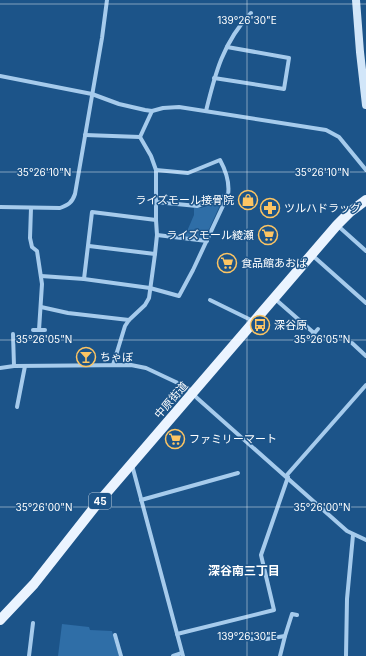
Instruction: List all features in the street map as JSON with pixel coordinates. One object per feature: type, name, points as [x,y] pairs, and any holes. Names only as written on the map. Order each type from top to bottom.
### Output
[{"type":"main road","name":"中原街道","points":[[0,620],[34,584],[97,504],[337,225],[350,212],[366,200]]},
{"type":"street","points":[[0,207],[60,208],[69,205],[73,201],[102,38],[107,0]]},
{"type":"street","points":[[356,0],[366,105]]},
{"type":"street","points":[[206,111],[220,61],[237,30],[251,13]]},
{"type":"street","points":[[214,78],[284,90],[289,58],[227,47]]},
{"type":"street","points":[[0,76],[92,94],[119,104],[145,110],[152,111],[163,108],[179,107],[326,130],[339,136],[366,170]]},
{"type":"street","points":[[140,137],[152,111]]},
{"type":"street","points":[[85,135],[140,137]]},
{"type":"street","points":[[113,366],[125,326],[149,298],[155,254],[157,236],[156,170],[151,156],[140,137]]},
{"type":"street","points":[[41,276],[84,279],[150,288],[178,296],[193,270],[228,195],[229,190],[227,173],[220,160],[188,172],[156,170]]},
{"type":"street","points":[[156,202],[197,206],[228,195]]},
{"type":"street","points":[[31,208],[30,238],[32,247],[37,251],[42,284],[40,330]]},
{"type":"street","points":[[84,279],[92,212],[156,220]]},
{"type":"street","points":[[337,225],[366,251]]},
{"type":"street","points":[[157,236],[207,241]]},
{"type":"street","points":[[89,246],[155,254]]},
{"type":"street","points":[[312,255],[366,303]]},
{"type":"street","points":[[274,298],[314,333]]},
{"type":"street","points":[[210,300],[254,322]]},
{"type":"street","points":[[41,307],[68,313],[130,320]]},
{"type":"street","points":[[310,338],[318,329]]},
{"type":"street","points":[[33,330],[45,330]]},
{"type":"street","points":[[13,334],[14,366]]},
{"type":"street","points":[[352,343],[366,356]]},
{"type":"street","points":[[0,368],[14,366],[131,366],[146,368],[189,388],[197,398],[347,531],[366,540]]},
{"type":"street","points":[[17,407],[25,366]]},
{"type":"street","points":[[177,634],[274,610],[261,555],[287,477],[366,385]]},
{"type":"street","points":[[132,464],[182,655],[173,656]]},
{"type":"street","points":[[141,500],[238,473]]},
{"type":"street","points":[[346,656],[346,599],[353,535]]},
{"type":"street","points":[[286,612],[297,615]]},
{"type":"street","points":[[280,656],[284,636],[292,614]]},
{"type":"street","points":[[29,656],[34,623]]},
{"type":"street","points":[[115,635],[121,656]]},
{"type":"street","points":[[241,639],[266,639],[284,636]]},
{"type":"shaded area","points":[[218,202],[220,205],[206,236],[200,238],[185,236],[194,215],[194,208],[201,208]]},
{"type":"shaded area","points":[[62,624],[89,627],[90,630],[112,631],[119,656],[58,656]]},
{"type":"place","name":"ライズモール接骨院","points":[[248,200]]},
{"type":"place","name":"ツルハドラッグ","points":[[270,208]]},
{"type":"place","name":"ライズモール綾瀬","points":[[268,235]]},
{"type":"place","name":"食品館あおば","points":[[227,263]]},
{"type":"place","name":"深谷原","points":[[260,325]]},
{"type":"place","name":"ちゃぼ","points":[[86,357]]},
{"type":"place","name":"ファミリーマート","points":[[175,439]]},
{"type":"district","name":"深谷南三丁目","points":[[244,570]]}]
